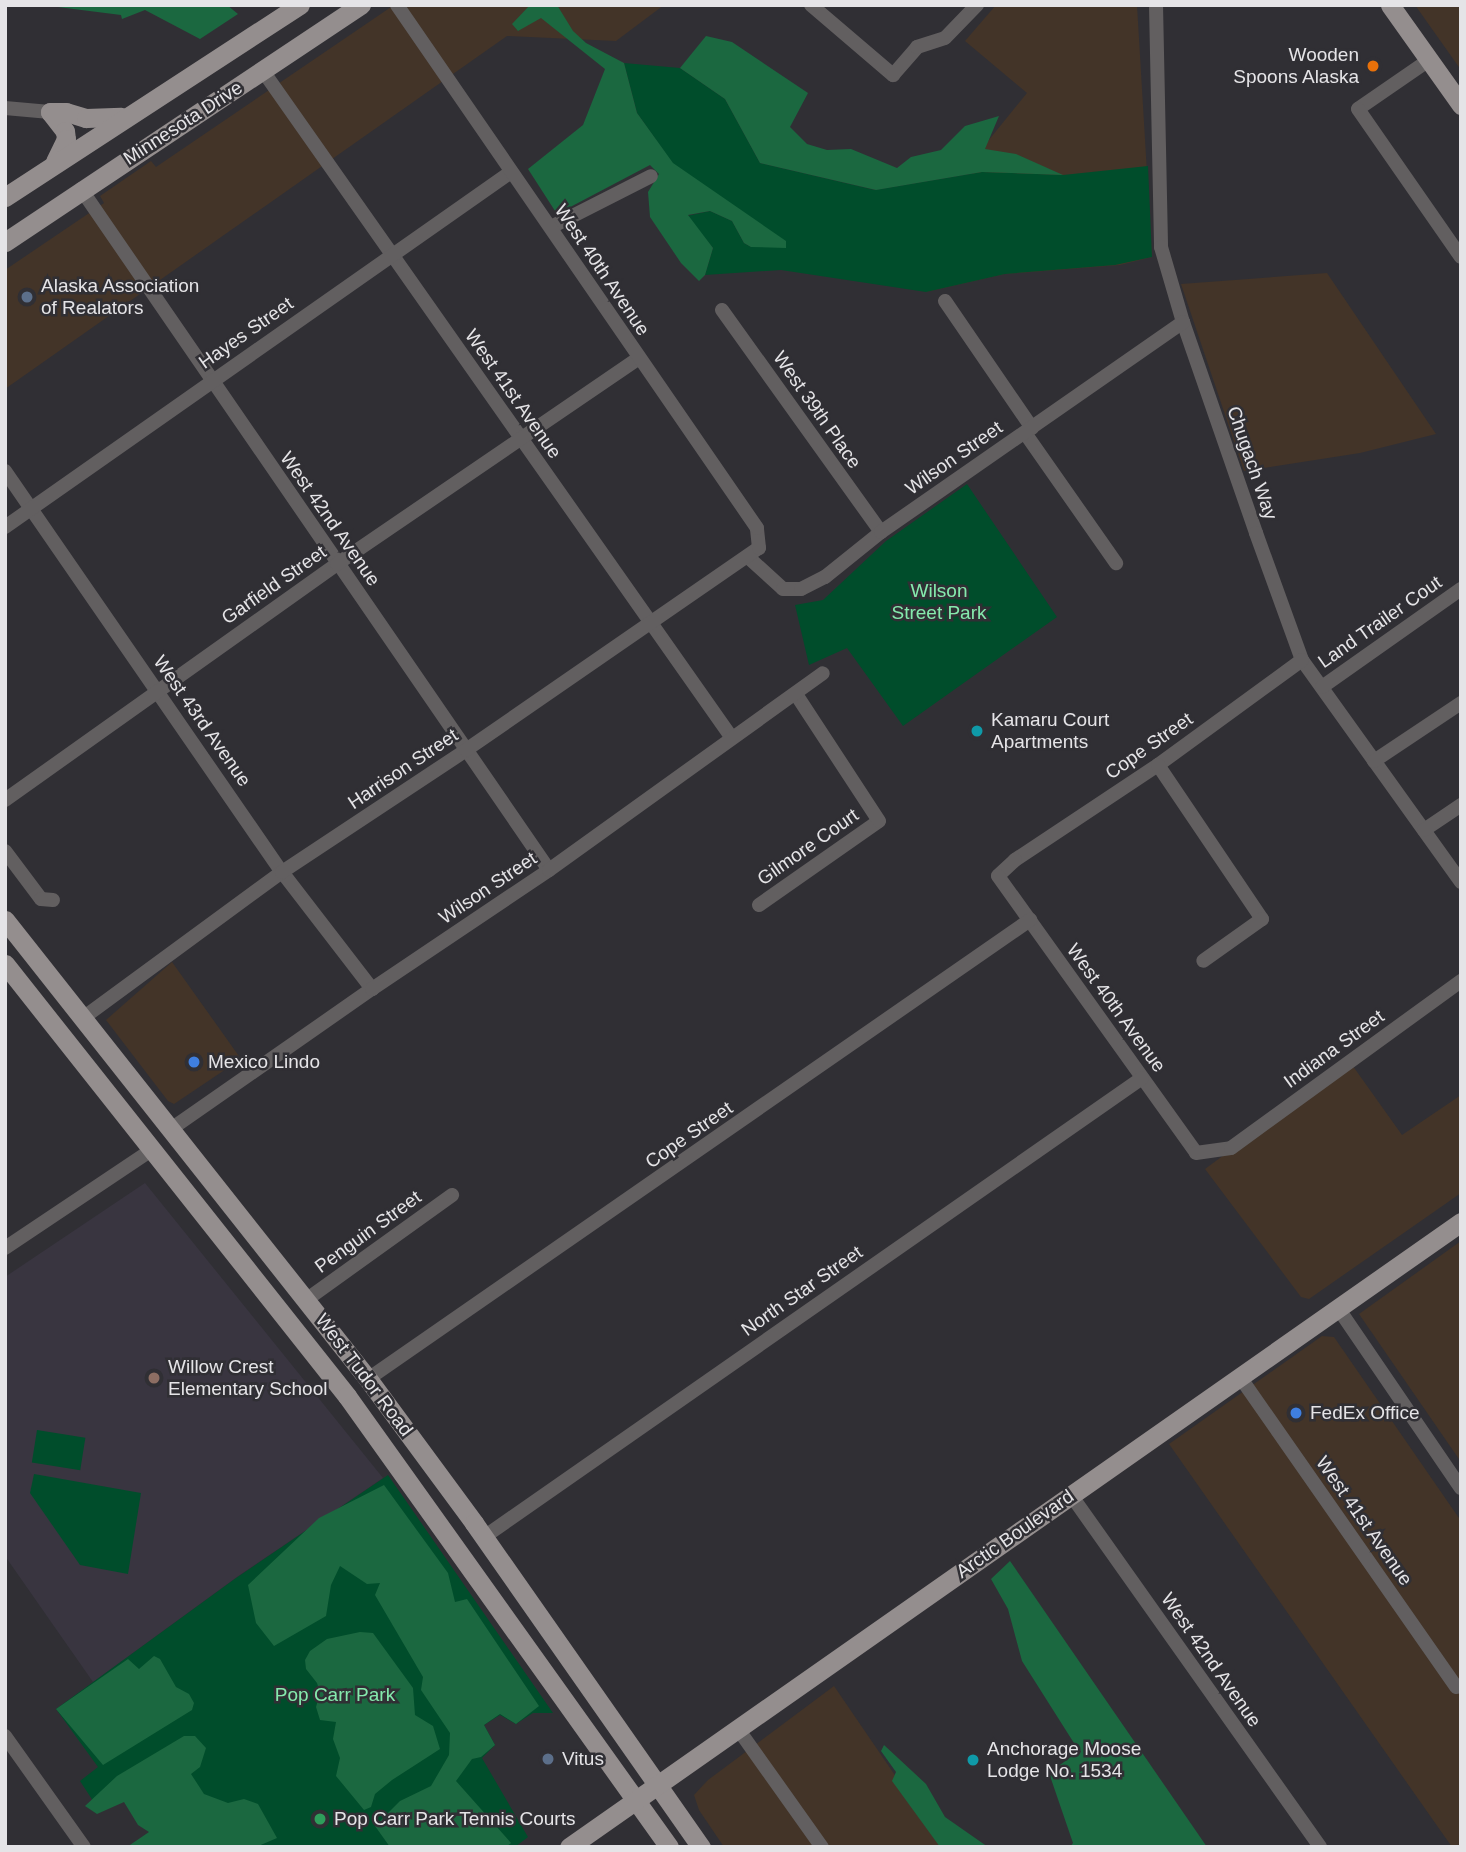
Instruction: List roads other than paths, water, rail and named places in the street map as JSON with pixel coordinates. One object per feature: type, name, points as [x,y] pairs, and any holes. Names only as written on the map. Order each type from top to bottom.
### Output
[{"type":"main road","name":"Minnesota Drive","points":[[5,197],[125,116],[300,5]]},
{"type":"main road","name":"Minnesota Drive","points":[[5,242],[361,5]]},
{"type":"main road","points":[[1390,5],[1461,105]]},
{"type":"main road","points":[[50,112],[86,118],[125,116]]},
{"type":"main road","points":[[50,112],[62,124],[66,139],[54,164]]},
{"type":"main road","name":"West Tudor Road","points":[[5,920],[368,1379],[484,1537],[701,1847]]},
{"type":"main road","name":"West Tudor Road","points":[[5,964],[347,1396],[669,1847]]},
{"type":"main road","points":[[65,1040],[80,1045],[131,1111],[157,1132],[171,1129]]},
{"type":"main road","points":[[153,1149],[167,1154],[225,1225],[239,1236],[258,1239]]},
{"type":"main road","name":"Arctic Boulevard","points":[[569,1847],[1461,1222]]},
{"type":"street","name":"West 40th Avenue","points":[[397,5],[551,226],[638,359],[757,528],[759,548],[748,557]]},
{"type":"street","points":[[811,5],[893,75],[917,47],[945,38],[977,5]]},
{"type":"street","name":"Chugach Way","points":[[1156,5],[1161,247],[1183,322],[1302,660],[1461,882]]},
{"type":"street","points":[[1429,60],[1358,109],[1461,257]]},
{"type":"street","name":"West 41st Avenue","points":[[263,71],[733,738]]},
{"type":"street","points":[[5,108],[50,112]]},
{"type":"street","name":"Hayes Street","points":[[5,527],[511,172]]},
{"type":"street","points":[[551,226],[652,176]]},
{"type":"street","name":"West 42nd Avenue","points":[[81,189],[549,870]]},
{"type":"street","points":[[945,301],[1116,563]]},
{"type":"street","name":"West 39th Place","points":[[722,310],[881,533]]},
{"type":"street","name":"Wilson Street","points":[[748,557],[783,589],[801,589],[825,577],[881,533],[1183,322]]},
{"type":"street","name":"Garfield Street","points":[[5,800],[337,564],[638,359]]},
{"type":"street","name":"West 43rd Avenue","points":[[5,471],[282,872],[372,989]]},
{"type":"street","name":"Harrison Street","points":[[83,1018],[282,872],[467,750],[748,557]]},
{"type":"street","name":"Land Trailer Cout","points":[[1322,687],[1461,589]]},
{"type":"street","name":"Cope Street","points":[[1015,860],[1158,765],[1302,660]]},
{"type":"street","name":"Wilson Street","points":[[171,1129],[549,870],[823,673]]},
{"type":"street","name":"Gilmore Court","points":[[759,905],[879,821],[796,694]]},
{"type":"street","points":[[1374,761],[1461,703]]},
{"type":"street","points":[[1158,765],[1262,919],[1203,961]]},
{"type":"street","points":[[1424,830],[1461,805]]},
{"type":"street","points":[[5,850],[41,899],[53,900]]},
{"type":"street","name":"West 40th Avenue","points":[[1015,860],[998,876],[1196,1153],[1231,1149]]},
{"type":"street","name":"Cope Street","points":[[368,1379],[1030,920]]},
{"type":"street","name":"Indiana Street","points":[[1231,1149],[1461,981]]},
{"type":"street","name":"North Star Street","points":[[484,1537],[1142,1078]]},
{"type":"street","points":[[5,1248],[153,1149]]},
{"type":"street","name":"Penguin Street","points":[[306,1300],[452,1195]]},
{"type":"street","points":[[1338,1308],[1461,1488]]},
{"type":"street","name":"West 41st Avenue","points":[[1240,1377],[1456,1688]]},
{"type":"street","name":"West 42nd Avenue","points":[[1071,1495],[1320,1847]]},
{"type":"street","points":[[738,1729],[822,1847]]},
{"type":"street","points":[[5,1735],[84,1847]]},
{"type":"place","name":"Wooden Spoons Alaska","points":[[1373,66]]},
{"type":"place","name":"Alaska Association of Realators","points":[[27,297]]},
{"type":"place","name":"Kamaru Court Apartments","points":[[977,731]]},
{"type":"place","name":"Mexico Lindo","points":[[194,1062]]},
{"type":"place","name":"Willow Crest Elementary School","points":[[154,1378]]},
{"type":"place","name":"FedEx Office","points":[[1296,1413]]},
{"type":"place","name":"Vitus","points":[[548,1759]]},
{"type":"place","name":"Anchorage Moose Lodge No. 1534","points":[[973,1760]]},
{"type":"place","name":"Pop Carr Park Tennis Courts","points":[[320,1819]]},
{"type":"park label","name":"Wilson Street Park","points":[[939,602]]},
{"type":"park label","name":"Pop Carr Park","points":[[335,1695]]}]
